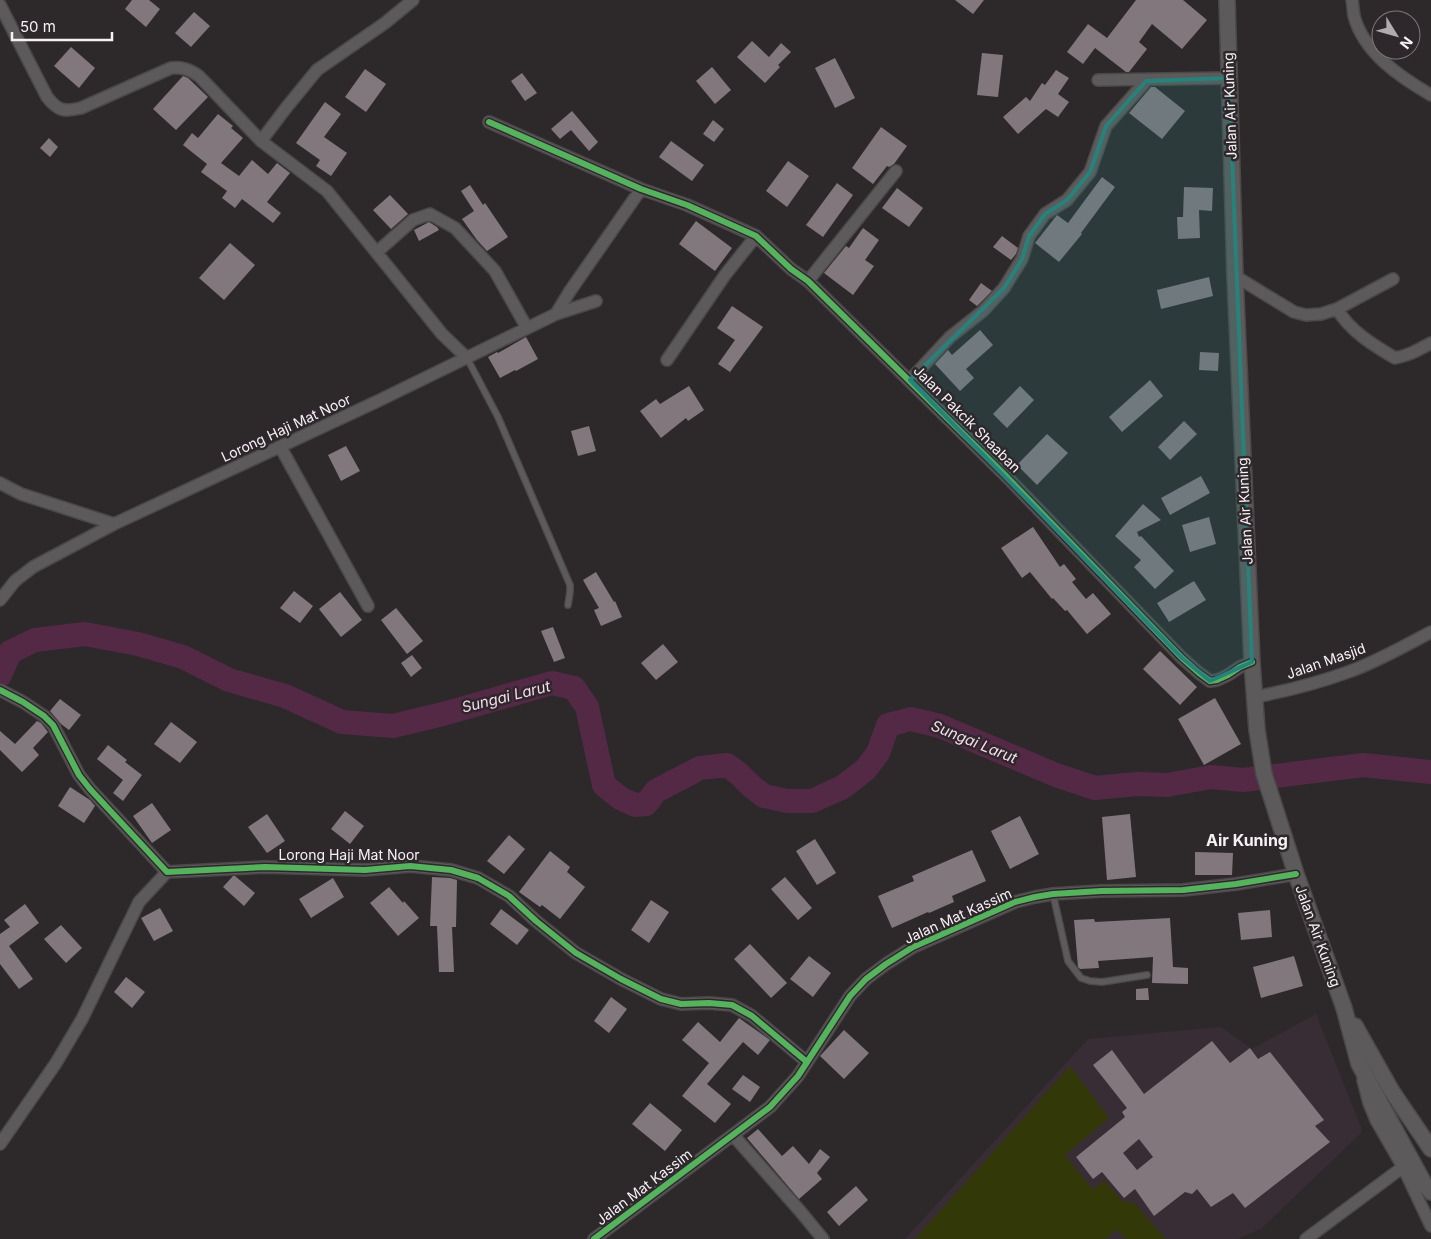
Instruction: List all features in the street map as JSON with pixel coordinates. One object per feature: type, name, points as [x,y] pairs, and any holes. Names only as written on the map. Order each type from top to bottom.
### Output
[{"type":"main road","name":"Jalan Air Kuning","points":[[1227,0],[1235,276],[1252,662],[1257,730],[1264,774],[1275,813],[1344,1008],[1359,1064],[1425,1185],[1431,1192]]},
{"type":"main road","name":"Jalan Air Kuning","points":[[1344,1008],[1391,1090],[1431,1149]]},
{"type":"main road","points":[[1418,1130],[1431,1142]]},
{"type":"street","points":[[261,142],[317,70],[385,23],[413,0]]},
{"type":"street","points":[[1352,0],[1354,16],[1360,30],[1368,44],[1382,61],[1410,84],[1431,95]]},
{"type":"street","points":[[0,5],[47,97],[54,106],[67,111],[80,108],[171,68],[181,67],[199,76],[261,142],[327,191],[442,334],[467,358]]},
{"type":"street","points":[[1098,80],[1229,78]]},
{"type":"street","points":[[910,380],[950,337],[983,311],[1004,288],[1022,259],[1029,236],[1045,214],[1068,200],[1090,172],[1106,126],[1146,80]]},
{"type":"street","name":"Jalan Pakcik Shaaban","points":[[489,122],[641,189],[688,205],[756,236],[791,269],[808,281],[910,380],[1007,477],[1175,651],[1199,673],[1210,681],[1217,680],[1252,662]]},
{"type":"street","points":[[808,281],[896,171]]},
{"type":"street","points":[[556,314],[641,189]]},
{"type":"street","points":[[377,252],[413,220],[430,214],[455,228],[495,272],[527,328]]},
{"type":"street","points":[[667,360],[725,275],[756,236]]},
{"type":"street","points":[[1235,276],[1294,312],[1306,315],[1321,314],[1337,309],[1394,279]]},
{"type":"street","name":"Lorong Haji Mat Noor","points":[[0,600],[15,581],[33,567],[114,524],[281,448],[556,314],[596,301]]},
{"type":"street","points":[[1337,309],[1343,320],[1360,335],[1395,358],[1421,350],[1431,343]]},
{"type":"street","points":[[281,448],[368,606]]},
{"type":"street","points":[[0,483],[21,494],[114,524]]},
{"type":"street","name":"Jalan Masjid","points":[[1255,697],[1279,693],[1348,672],[1396,651],[1431,632]]},
{"type":"street","points":[[0,1144],[56,1063],[82,1019],[139,902],[167,872],[90,790],[79,775],[54,725],[44,716],[3,691]]},
{"type":"street","name":"Lorong Haji Mat Noor","points":[[167,872],[265,867],[365,870],[410,866],[451,870],[478,878],[509,896],[536,921],[576,953],[621,979],[661,998],[681,1004],[710,1003],[732,1005],[752,1016],[807,1062]]},
{"type":"street","name":"Jalan Mat Kassim","points":[[594,1239],[770,1107],[798,1076],[850,996],[866,979],[913,947],[1015,902],[1053,894],[1101,891],[1183,890],[1296,874]]},
{"type":"street","points":[[1359,1064],[1369,1103],[1376,1120],[1403,1167],[1431,1226]]},
{"type":"street","points":[[733,1135],[823,1239]]},
{"type":"street","points":[[1306,1239],[1403,1167]]},
{"type":"lane","points":[[467,358],[498,417],[570,585],[568,605]]},
{"type":"lane","points":[[1053,894],[1068,961],[1081,978],[1102,982],[1147,975]]},
{"type":"highlighted area","points":[[1229,78],[1252,662],[1210,681],[1182,658],[910,380],[1004,288],[1022,259],[1029,236],[1045,214],[1067,200],[1090,172],[1106,126],[1146,81]]},
{"type":"shaded area","points":[[1316,1014],[1361,1127],[1361,1133],[1262,1228],[1238,1239],[905,1239],[1088,1039],[1221,1027],[1252,1049]]},
{"type":"green space","points":[[1070,1066],[1109,1118],[1065,1155],[1093,1190],[1104,1180],[1123,1202],[1133,1202],[1166,1239],[1126,1239],[1117,1230],[1106,1239],[915,1239]]},
{"type":"building","points":[[132,0],[149,0],[160,9],[146,27],[125,9]]},
{"type":"building","points":[[955,0],[984,0],[973,14]]},
{"type":"building","points":[[1136,0],[1183,0],[1207,20],[1182,49],[1152,24],[1139,42],[1147,49],[1129,72],[1126,72],[1095,48],[1083,64],[1067,52],[1088,24],[1107,38]]},
{"type":"building","points":[[194,12],[210,26],[191,47],[175,33]]},
{"type":"building","points":[[752,41],[769,57],[781,43],[791,52],[778,65],[780,67],[765,83],[737,57]]},
{"type":"building","points":[[71,47],[95,68],[79,88],[54,66]]},
{"type":"building","points":[[982,53],[1003,55],[998,97],[977,95]]},
{"type":"building","points":[[835,58],[855,98],[835,108],[815,68]]},
{"type":"building","points":[[712,67],[731,90],[715,104],[696,81]]},
{"type":"building","points":[[365,69],[386,84],[366,112],[345,97]]},
{"type":"building","points":[[1056,70],[1069,78],[1058,94],[1069,102],[1058,117],[1046,109],[1018,134],[1003,117],[1026,97],[1030,101],[1042,83],[1045,85]]},
{"type":"building","points":[[522,73],[537,93],[525,101],[511,81]]},
{"type":"building","points":[[183,76],[188,78],[208,97],[176,130],[153,109]]},
{"type":"building","points":[[1151,87],[1155,87],[1185,111],[1162,139],[1129,113]]},
{"type":"building","points":[[325,102],[341,114],[324,137],[347,153],[331,176],[316,166],[320,160],[296,143]]},
{"type":"building","points":[[572,111],[598,142],[589,151],[571,130],[560,139],[551,129]]},
{"type":"building","points":[[218,114],[233,126],[231,128],[243,138],[221,163],[239,176],[252,160],[268,174],[277,163],[290,173],[267,202],[281,213],[273,223],[242,199],[235,208],[222,198],[227,191],[201,172],[207,164],[183,145],[192,133],[198,138]]},
{"type":"building","points":[[713,120],[724,129],[714,142],[703,134]]},
{"type":"building","points":[[881,127],[907,146],[894,164],[889,167],[887,166],[873,184],[852,168]]},
{"type":"building","points":[[49,138],[58,147],[50,157],[40,148]]},
{"type":"building","points":[[671,141],[704,165],[692,181],[659,157]]},
{"type":"building","points":[[788,161],[809,176],[787,207],[766,191]]},
{"type":"building","points":[[1102,177],[1115,187],[1082,234],[1059,262],[1035,243],[1057,215],[1068,223]]},
{"type":"building","points":[[837,183],[853,195],[823,237],[806,225]]},
{"type":"building","points":[[470,185],[508,237],[487,251],[462,219],[474,211],[461,191]]},
{"type":"building","points":[[1184,187],[1213,188],[1212,211],[1199,210],[1200,238],[1178,239],[1177,217],[1183,217]]},
{"type":"building","points":[[897,188],[923,208],[909,227],[882,208]]},
{"type":"building","points":[[390,195],[408,214],[391,229],[373,210]]},
{"type":"building","points":[[696,221],[732,248],[715,271],[679,244]]},
{"type":"building","points":[[429,222],[439,230],[419,241],[414,230]]},
{"type":"building","points":[[863,228],[879,240],[865,260],[874,266],[853,295],[824,273],[846,246],[849,248]]},
{"type":"building","points":[[1002,236],[1018,248],[1011,260],[993,247]]},
{"type":"building","points":[[230,243],[255,265],[224,300],[199,278]]},
{"type":"building","points":[[1209,277],[1213,296],[1161,309],[1157,290]]},
{"type":"building","points":[[981,283],[992,291],[977,306],[969,300]]},
{"type":"building","points":[[732,306],[763,327],[730,372],[718,364],[735,340],[717,328]]},
{"type":"building","points":[[980,330],[993,345],[966,369],[974,378],[960,391],[935,364],[948,350],[952,355]]},
{"type":"building","points":[[526,337],[538,359],[500,378],[488,357]]},
{"type":"building","points":[[1200,352],[1219,353],[1218,371],[1199,370]]},
{"type":"building","points":[[1150,380],[1163,396],[1122,432],[1109,417]]},
{"type":"building","points":[[689,386],[704,410],[688,421],[686,418],[661,438],[640,411],[656,399],[660,404]]},
{"type":"building","points":[[1020,386],[1034,400],[1007,428],[993,414]]},
{"type":"building","points":[[1184,421],[1197,434],[1170,460],[1158,447]]},
{"type":"building","points":[[589,426],[596,451],[578,456],[571,431]]},
{"type":"building","points":[[1047,434],[1068,453],[1037,485],[1017,465]]},
{"type":"building","points":[[346,446],[360,471],[341,481],[328,455]]},
{"type":"building","points":[[1201,476],[1210,493],[1170,515],[1161,498]]},
{"type":"building","points":[[1143,504],[1161,520],[1137,532],[1139,537],[1141,536],[1174,571],[1155,589],[1134,567],[1141,560],[1115,536]]},
{"type":"building","points":[[1209,517],[1216,544],[1190,552],[1182,525]]},
{"type":"building","points":[[1033,527],[1060,567],[1064,564],[1076,579],[1072,582],[1086,599],[1093,593],[1111,614],[1087,634],[1067,610],[1065,611],[1052,599],[1030,572],[1022,578],[1001,548]]},
{"type":"building","points":[[596,572],[615,601],[622,617],[601,626],[594,610],[599,608],[583,580]]},
{"type":"building","points":[[1194,581],[1206,600],[1169,622],[1157,603]]},
{"type":"building","points":[[294,591],[313,606],[300,623],[280,608]]},
{"type":"building","points":[[340,592],[362,620],[341,637],[319,609]]},
{"type":"building","points":[[396,608],[423,641],[407,654],[381,620]]},
{"type":"building","points":[[553,627],[565,658],[554,662],[541,631]]},
{"type":"building","points":[[663,644],[678,662],[656,680],[641,663]]},
{"type":"building","points":[[1160,651],[1197,687],[1180,705],[1143,669]]},
{"type":"building","points":[[412,655],[422,668],[411,677],[401,663]]},
{"type":"building","points":[[1215,698],[1241,744],[1204,765],[1178,719]]},
{"type":"building","points":[[60,699],[81,715],[69,730],[50,711]]},
{"type":"building","points":[[37,721],[48,732],[33,748],[39,755],[22,772],[0,750],[0,731],[15,744]]},
{"type":"building","points":[[171,722],[197,742],[180,763],[154,744]]},
{"type":"building","points":[[108,745],[142,775],[123,801],[113,793],[123,780],[97,759]]},
{"type":"building","points":[[70,787],[90,800],[95,806],[84,823],[58,806]]},
{"type":"building","points":[[152,803],[171,830],[152,843],[133,816]]},
{"type":"building","points":[[345,811],[364,826],[350,844],[331,829]]},
{"type":"building","points":[[267,814],[285,841],[267,853],[248,827]]},
{"type":"building","points":[[1130,814],[1136,877],[1107,880],[1102,817]]},
{"type":"building","points":[[1020,816],[1039,854],[1010,869],[991,831]]},
{"type":"building","points":[[509,835],[525,849],[504,874],[487,861]]},
{"type":"building","points":[[815,839],[836,873],[817,885],[796,851]]},
{"type":"building","points":[[972,850],[986,881],[952,896],[954,902],[892,928],[878,896],[914,881],[912,876]]},
{"type":"building","points":[[550,851],[570,867],[567,872],[585,887],[560,919],[542,905],[540,907],[519,892]]},
{"type":"building","points":[[1195,852],[1233,853],[1232,875],[1195,875]]},
{"type":"building","points":[[233,876],[255,893],[244,906],[223,887]]},
{"type":"building","points":[[432,877],[457,880],[456,927],[452,927],[454,972],[439,972],[437,926],[430,926]]},
{"type":"building","points":[[785,877],[812,908],[798,920],[771,889]]},
{"type":"building","points":[[333,878],[344,897],[311,918],[299,899]]},
{"type":"building","points":[[389,887],[419,918],[398,936],[370,903]]},
{"type":"building","points":[[651,900],[669,912],[649,943],[631,930]]},
{"type":"building","points":[[25,904],[39,923],[9,946],[33,979],[19,989],[0,964],[0,934],[10,927],[4,920]]},
{"type":"building","points":[[160,908],[173,931],[154,941],[141,918]]},
{"type":"building","points":[[501,909],[529,930],[517,945],[490,924]]},
{"type":"building","points":[[1270,910],[1272,937],[1241,940],[1238,913]]},
{"type":"building","points":[[1170,918],[1173,967],[1188,968],[1188,984],[1152,983],[1153,957],[1098,961],[1099,968],[1080,969],[1078,967],[1074,920],[1094,919],[1095,922]]},
{"type":"building","points":[[61,925],[82,948],[66,963],[44,939]]},
{"type":"building","points":[[750,944],[787,983],[771,998],[734,959]]},
{"type":"building","points":[[809,956],[831,973],[813,997],[790,979]]},
{"type":"building","points":[[1294,956],[1303,986],[1261,998],[1253,967]]},
{"type":"building","points":[[126,977],[145,992],[132,1008],[114,992]]},
{"type":"building","points":[[1148,988],[1149,1000],[1136,1000],[1136,989]]},
{"type":"building","points":[[611,997],[627,1009],[609,1033],[594,1021]]},
{"type":"building","points":[[739,1018],[770,1040],[758,1055],[743,1042],[707,1084],[731,1104],[715,1123],[682,1096],[709,1063],[682,1040],[698,1022],[720,1042]]},
{"type":"building","points":[[844,1030],[869,1053],[844,1079],[820,1056]]},
{"type":"building","points":[[1212,1041],[1230,1063],[1250,1048],[1258,1059],[1270,1052],[1324,1120],[1315,1126],[1330,1142],[1245,1208],[1233,1193],[1211,1207],[1197,1189],[1192,1194],[1185,1192],[1154,1216],[1135,1189],[1124,1198],[1102,1172],[1093,1179],[1076,1157],[1125,1117],[1122,1112],[1127,1108],[1093,1065],[1112,1050],[1144,1094]],"holes":[[[1139,1139],[1153,1157],[1137,1170],[1123,1153]]]},
{"type":"building","points":[[743,1075],[760,1087],[750,1102],[732,1089]]},
{"type":"building","points":[[650,1103],[682,1130],[665,1151],[632,1124]]},
{"type":"building","points":[[758,1129],[782,1156],[793,1146],[809,1164],[820,1149],[830,1157],[817,1173],[822,1179],[799,1199],[747,1138]]},
{"type":"building","points":[[856,1186],[868,1200],[839,1226],[827,1212]]},
{"type":"waterway","name":"Sungai Larut","points":[[0,675],[10,652],[35,640],[85,634],[138,644],[183,657],[229,680],[285,696],[342,722],[393,726],[552,683],[574,688],[587,707],[604,785],[620,798],[635,805],[646,804],[656,791],[700,768],[727,765],[764,796],[787,801],[812,801],[843,787],[866,769],[878,753],[888,725],[911,719],[940,726],[1056,775],[1095,788],[1137,784],[1167,785],[1211,777],[1243,780],[1363,765],[1431,772]]},
{"type":"cycle path","points":[[489,122],[641,189],[687,205],[756,236],[791,269],[808,281],[1007,477],[1182,658],[1199,673],[1210,681],[1217,680],[1252,662]]},
{"type":"cycle path","points":[[0,690],[23,702],[44,716],[53,725],[79,775],[167,872],[265,867],[365,870],[410,866],[451,870],[478,878],[509,896],[536,921],[576,953],[621,979],[661,999],[681,1004],[709,1003],[732,1005],[752,1016],[807,1062]]},
{"type":"cycle path","points":[[594,1239],[770,1107],[798,1076],[850,996],[866,979],[913,947],[1015,902],[1035,897],[1101,891],[1183,890],[1296,874]]},
{"type":"district","name":"Air Kuning","points":[[1247,840]]}]
